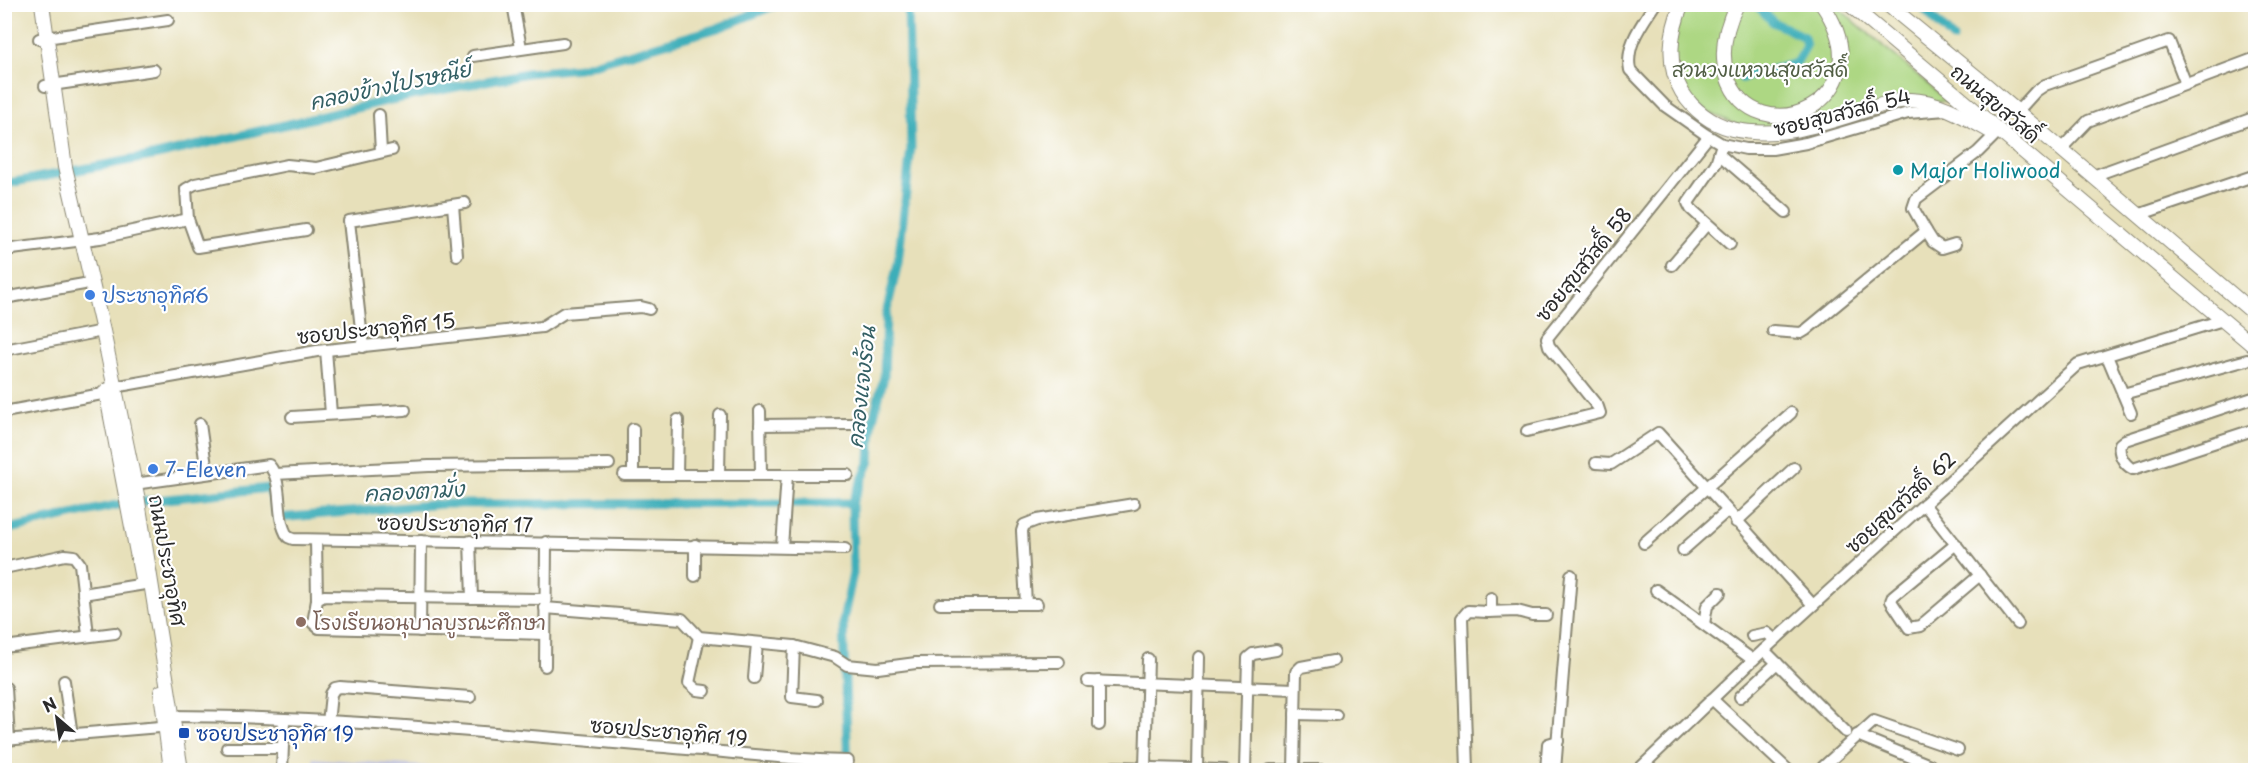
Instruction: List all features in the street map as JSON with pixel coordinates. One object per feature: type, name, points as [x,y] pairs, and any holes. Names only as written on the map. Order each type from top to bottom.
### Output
[{"type":"main road","name":"ถนนประชาอุทิศ","points":[[34,4],[43,39]]},
{"type":"main road","name":"ถนนประชาอุทิศ","points":[[42,4],[43,39],[62,173],[99,332],[131,490],[170,721],[181,771]]},
{"type":"main road","points":[[1682,4],[1676,17],[1671,53],[1678,86],[1687,99],[1713,121],[1727,127],[1773,133],[1815,126],[1897,101],[1928,103],[1947,110],[2016,145]]},
{"type":"main road","points":[[1737,4],[1724,47],[1724,65],[1730,82],[1744,102],[1757,110],[1787,115],[1800,113],[1822,101],[1831,92],[1839,74],[1840,51],[1837,33],[1822,4]]},
{"type":"main road","name":"ถนนสุขสวัสดิ์","points":[[1849,4],[2256,348]]},
{"type":"main road","name":"ถนนสุขสวัสดิ์","points":[[1887,4],[2254,310]]},
{"type":"main road","points":[[2045,170],[2061,149]]},
{"type":"main road","name":"ถนนประชาอุทิศ","points":[[78,241],[84,284],[99,332]]},
{"type":"main road","name":"ถนนประชาอุทิศ","points":[[170,721],[171,771]]},
{"type":"street","points":[[513,4],[521,48]]},
{"type":"street","name":"ซอยสุขสวัสดิ์ 54","points":[[1655,4],[1633,40],[1629,56],[1630,70],[1665,106],[1721,149],[1772,149],[1806,143],[1908,113],[1947,110]]},
{"type":"street","points":[[43,39],[168,20]]},
{"type":"street","points":[[2017,112],[2036,91],[2045,85],[2169,41],[2187,84]]},
{"type":"street","points":[[473,56],[563,43]]},
{"type":"street","points":[[2061,149],[2088,121],[2256,58]]},
{"type":"street","points":[[49,86],[154,70]]},
{"type":"street","points":[[379,115],[381,152]]},
{"type":"street","points":[[2093,176],[2256,117]]},
{"type":"street","points":[[1955,244],[1942,248],[1933,242],[1913,208],[1916,199],[1978,152],[1995,135]]},
{"type":"street","name":"ซอยสุขสวัสดิ์ 58","points":[[1527,431],[1600,413],[1598,407],[1549,346],[1547,339],[1708,137]]},
{"type":"street","points":[[1730,244],[1688,203],[1721,149],[1786,212]]},
{"type":"street","points":[[306,230],[202,248],[195,243],[188,219],[186,189],[195,184],[287,165],[316,168],[392,150]]},
{"type":"street","points":[[2138,215],[2256,175]]},
{"type":"street","points":[[363,347],[349,221],[465,203]]},
{"type":"street","points":[[453,205],[457,255]]},
{"type":"street","points":[[4,250],[78,241],[188,219]]},
{"type":"street","points":[[1672,265],[1707,224]]},
{"type":"street","points":[[1773,331],[1806,330],[1926,231]]},
{"type":"street","points":[[4,297],[84,284]]},
{"type":"street","name":"ซอยประชาอุทิศ 15","points":[[4,412],[326,350],[542,327],[564,313],[641,307],[649,309]]},
{"type":"street","name":"ซอยสุขสวัสดิ์ 62","points":[[1638,771],[1753,660],[2079,364],[2223,320]]},
{"type":"street","points":[[4,351],[99,332]]},
{"type":"street","points":[[326,350],[331,414]]},
{"type":"street","points":[[2107,356],[2131,413]]},
{"type":"street","points":[[2123,394],[2247,360]]},
{"type":"street","points":[[2256,397],[2125,440],[2120,444],[2119,450],[2124,462],[2133,469],[2256,429]]},
{"type":"street","points":[[292,417],[405,410]]},
{"type":"street","points":[[760,411],[761,475]]},
{"type":"street","points":[[1644,543],[1791,413]]},
{"type":"street","points":[[719,475],[720,415]]},
{"type":"street","points":[[677,475],[678,420]]},
{"type":"street","points":[[200,424],[207,473]]},
{"type":"street","points":[[760,426],[851,424]]},
{"type":"street","points":[[633,429],[628,475],[848,475]]},
{"type":"street","points":[[1596,463],[1611,464],[1658,433],[1705,488],[1813,605]]},
{"type":"street","points":[[131,490],[207,473],[266,464],[275,474],[429,466],[609,464]]},
{"type":"street","points":[[1736,522],[1794,468]]},
{"type":"street","name":"ซอยประชาอุทิศ 17","points":[[275,474],[281,519],[288,537],[316,540],[546,542],[845,549]]},
{"type":"street","points":[[782,547],[787,475]]},
{"type":"street","points":[[940,604],[1032,604],[1022,531],[1024,525],[1036,520],[1134,504]]},
{"type":"street","points":[[1924,504],[2018,624]]},
{"type":"street","points":[[1683,550],[1727,511]]},
{"type":"street","points":[[316,540],[317,600],[313,623],[319,628],[545,634]]},
{"type":"street","points":[[420,631],[421,541]]},
{"type":"street","points":[[470,541],[472,598]]},
{"type":"street","points":[[545,666],[546,542]]},
{"type":"street","points":[[1956,543],[1893,596],[1891,601],[1909,628],[1920,626],[1980,575]]},
{"type":"street","points":[[695,545],[695,576]]},
{"type":"street","points":[[4,568],[65,555],[74,556],[80,564],[88,635]]},
{"type":"street","points":[[1555,771],[1571,575]]},
{"type":"street","points":[[84,594],[148,584]]},
{"type":"street","points":[[1656,590],[1753,660]]},
{"type":"street","points":[[1704,624],[1707,606],[1720,593]]},
{"type":"street","points":[[317,600],[324,596],[472,598],[545,603],[682,619],[699,637],[794,646],[835,657],[847,664],[878,668],[916,663],[1059,663]]},
{"type":"street","points":[[1488,612],[1491,598]]},
{"type":"street","points":[[1467,771],[1462,618],[1468,611],[1517,611],[1532,615],[1546,615]]},
{"type":"street","points":[[4,647],[115,633]]},
{"type":"street","points":[[1752,636],[1767,633],[1775,640]]},
{"type":"street","points":[[699,637],[689,683],[697,690],[705,691]]},
{"type":"street","points":[[754,678],[757,643]]},
{"type":"street","points":[[794,646],[790,694],[795,698],[817,700]]},
{"type":"street","points":[[1245,771],[1248,658],[1253,654],[1276,650]]},
{"type":"street","points":[[1764,650],[1852,733],[1930,765]]},
{"type":"street","points":[[1197,769],[1199,657]]},
{"type":"street","points":[[1145,767],[1148,659]]},
{"type":"street","points":[[1293,769],[1295,688],[1298,669],[1333,661]]},
{"type":"street","points":[[1740,697],[1777,663]]},
{"type":"street","points":[[64,681],[72,735]]},
{"type":"street","points":[[1099,725],[1093,681],[1295,688]]},
{"type":"street","points":[[328,723],[331,693],[335,688],[340,687],[470,697]]},
{"type":"street","points":[[6,688],[7,740]]},
{"type":"street","points":[[1713,699],[1788,771]]},
{"type":"street","points":[[1295,714],[1336,715]]},
{"type":"street","name":"ซอยประชาอุทิศ 19","points":[[7,740],[72,735],[170,721],[284,721],[672,747],[790,765],[848,761]]},
{"type":"street","points":[[282,771],[284,721]]},
{"type":"street","points":[[1824,769],[1852,733],[1874,721],[1958,750]]},
{"type":"street","points":[[1546,771],[1548,744],[1558,741]]},
{"type":"street","points":[[227,748],[282,748]]},
{"type":"street","points":[[1113,767],[1224,771]]},
{"type":"street","points":[[1270,771],[1326,770]]},
{"type":"shaded area","points":[[313,758],[478,770],[314,770]]},
{"type":"green space","name":"สวนวงแหวนสุขสวัสดิ์","points":[[1684,5],[1835,5],[1948,101],[1881,106],[1759,135],[1685,102],[1669,51]]},
{"type":"waterway","name":"คลองข้างไปรษณีย์","points":[[4,184],[157,155],[386,101],[527,73],[579,68],[718,28],[778,4]]},
{"type":"waterway","name":"คลองแจงร้อน","points":[[848,770],[843,621],[853,573],[852,503],[870,461],[872,423],[884,377],[886,314],[898,263],[911,148],[908,4]]},
{"type":"waterway","points":[[1742,78],[1796,63],[1806,46],[1804,37],[1773,22],[1756,4]]},
{"type":"waterway","name":"คลองแจงร้อน","points":[[1919,4],[1953,39]]},
{"type":"waterway","name":"คลองตามั่ง","points":[[4,530],[121,504],[269,488],[278,518],[442,504],[852,503]]},
{"type":"place","name":"Major Holiwood","points":[[1898,170]]},
{"type":"place","name":"ประชาอุทิศ6","points":[[90,295]]},
{"type":"place","name":"7-Eleven","points":[[153,469]]},
{"type":"place","name":"โรงเรียนอนุบาลบูรณะศึกษา","points":[[301,622]]},
{"type":"place","name":"ซอยประชาอุทิศ 19","points":[[184,733]]}]
